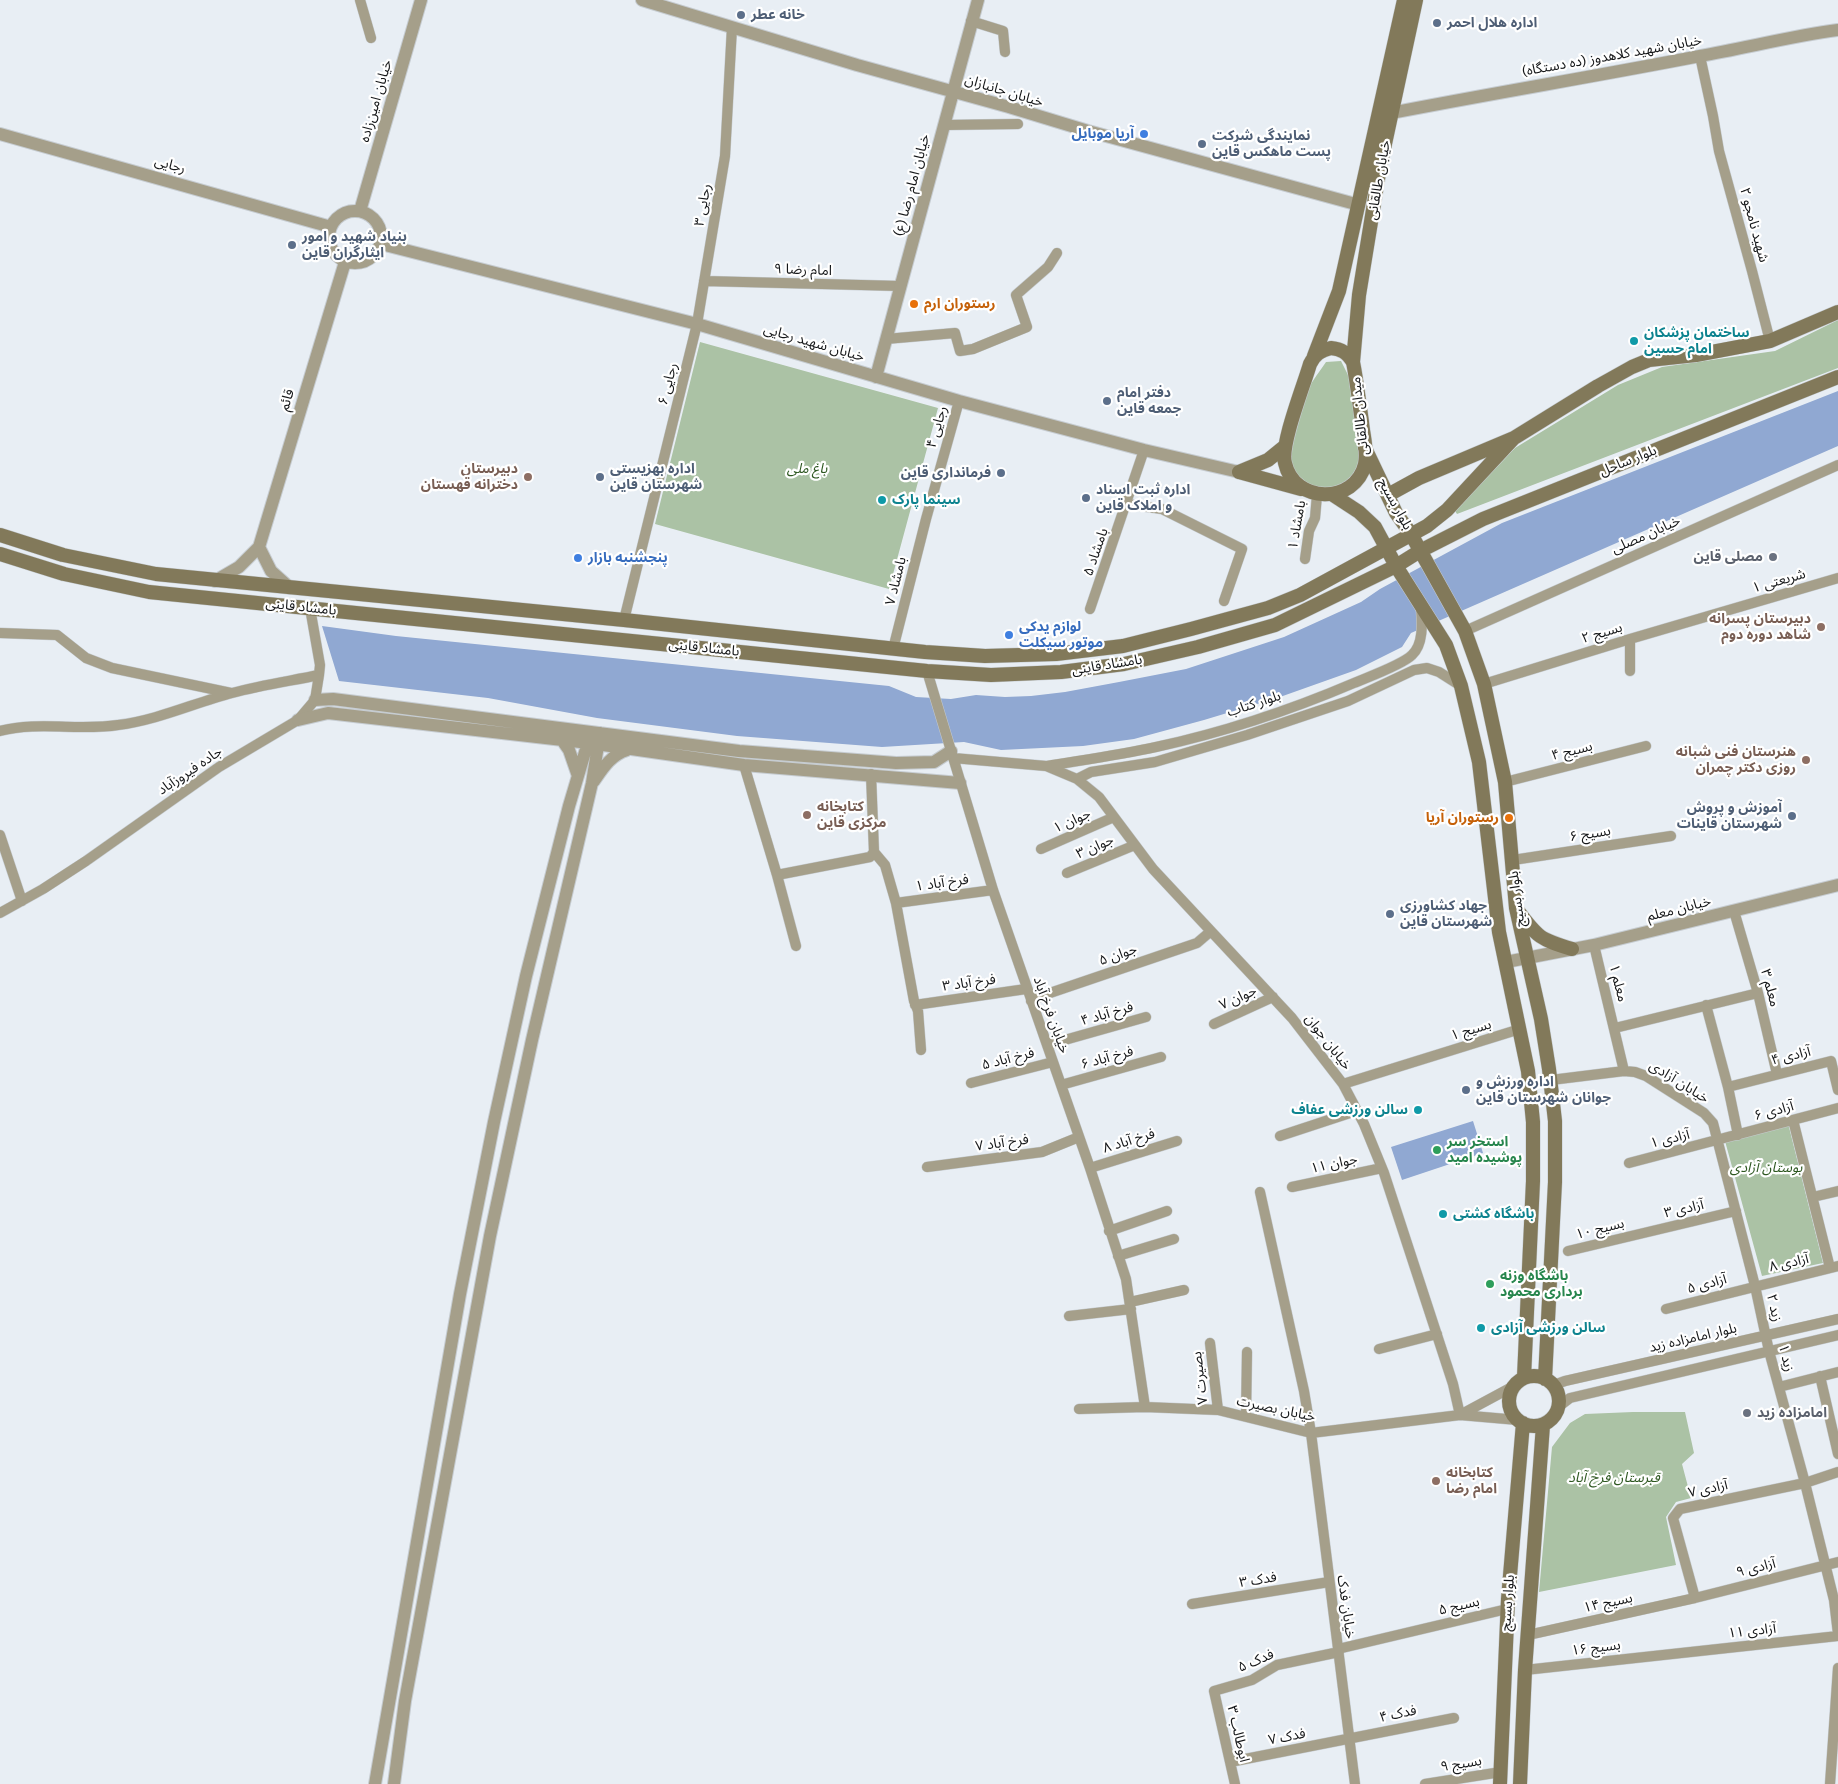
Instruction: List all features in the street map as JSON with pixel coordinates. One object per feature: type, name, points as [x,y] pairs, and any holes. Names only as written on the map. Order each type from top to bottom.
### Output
[{"type":"main road","name":"خیابان طالقانی","points":[[1314,356],[1339,291],[1404,0]]},
{"type":"main road","name":"خیابان طالقانی","points":[[1353,362],[1359,295],[1374,207],[1391,113],[1416,0]]},
{"type":"main road","points":[[1359,205],[1374,207]]},
{"type":"main road","points":[[1388,495],[1419,478],[1514,438],[1598,386],[1649,360],[1696,355],[1770,342],[1838,312]]},
{"type":"main road","name":"میدان طالقانی","points":[[1314,356],[1322,350],[1340,349],[1348,354],[1353,362],[1365,448],[1365,463],[1359,478],[1347,489],[1333,495]]},
{"type":"main road","points":[[1302,489],[1291,478],[1284,463],[1284,447],[1314,356]]},
{"type":"main road","name":"بلوار ساحل","points":[[1396,566],[1483,519],[1838,377]]},
{"type":"main road","points":[[1411,534],[1426,526],[1447,510],[1514,438]]},
{"type":"main road","points":[[1239,472],[1268,460],[1284,447]]},
{"type":"main road","name":"بلوار بسیج","points":[[1365,448],[1396,513],[1411,534],[1465,631],[1484,684],[1505,782],[1516,908],[1541,1019],[1551,1080],[1555,1121],[1549,1382]]},
{"type":"main road","points":[[1239,472],[1302,489],[1317,495],[1333,495]]},
{"type":"main road","name":"بلوار بسیج","points":[[1333,495],[1359,512],[1375,527],[1396,566],[1446,645],[1461,686],[1479,762],[1496,907],[1528,1071],[1533,1122],[1533,1181],[1524,1377]]},
{"type":"main road","name":"بامشاد قاینی","points":[[0,535],[63,555],[156,574],[624,620],[892,649],[985,656],[1056,654],[1122,646],[1268,608],[1300,595],[1411,534]]},
{"type":"main road","name":"بامشاد قاینی","points":[[0,554],[64,574],[149,592],[927,671],[990,675],[1061,672],[1124,664],[1198,648],[1275,625],[1396,566]]},
{"type":"main road","points":[[1300,595],[1306,611]]},
{"type":"main road","points":[[518,629],[519,611]]},
{"type":"main road","points":[[1516,908],[1535,933],[1545,940],[1572,949]]},
{"type":"main road","points":[[1540,1376],[1549,1382],[1560,1399],[1556,1415],[1543,1425],[1527,1426],[1514,1417],[1508,1402],[1512,1387],[1524,1377],[1540,1376]]},
{"type":"main road","name":"بلوار بسیج","points":[[1500,1778],[1520,1421]]},
{"type":"main road","name":"بلوار بسیج","points":[[1520,1784],[1524,1670],[1543,1425]]},
{"type":"street","points":[[360,0],[371,38]]},
{"type":"street","name":"خیابان امین‌زاده","points":[[360,211],[420,0]]},
{"type":"street","name":"خیابان جانبازان","points":[[642,0],[857,65],[1088,131],[1359,205]]},
{"type":"street","name":"خیابان امام رضا (ع)","points":[[876,377],[978,0]]},
{"type":"street","points":[[971,21],[1003,31],[1005,52]]},
{"type":"street","name":"رجایی ۳","points":[[697,324],[725,156],[732,27]]},
{"type":"street","name":"خیابان شهید کلاهدوز (ده دستگاه)","points":[[1391,113],[1838,30]]},
{"type":"street","name":"شهید نامجو ۲","points":[[1700,56],[1714,116],[1719,151],[1770,342]]},
{"type":"street","points":[[944,125],[1018,124]]},
{"type":"street","name":"رجایی","points":[[0,134],[331,227]]},
{"type":"street","points":[[360,211],[374,219],[379,226],[382,233],[381,244],[374,256],[368,261],[360,264],[345,262],[339,258],[331,247],[329,234],[331,227],[334,221],[345,213],[360,211]]},
{"type":"street","name":"خیابان شهید رجایی","points":[[381,244],[697,324],[959,401],[1144,450],[1239,472]]},
{"type":"street","points":[[886,339],[955,333],[960,351],[973,349],[1027,327],[1016,296],[1048,267],[1057,253]]},
{"type":"street","name":"قائم","points":[[215,580],[239,567],[259,547],[345,262]]},
{"type":"street","name":"امام رضا ۹","points":[[704,281],[900,286]]},
{"type":"street","name":"رجایی ۶","points":[[624,620],[697,324]]},
{"type":"street","name":"رجایی ۴","points":[[926,519],[959,401]]},
{"type":"street","name":"بامشاد ۵","points":[[1090,609],[1144,450]]},
{"type":"street","name":"خیابان مصلی","points":[[1465,631],[1838,465]]},
{"type":"street","name":"بامشاد ۱","points":[[1305,559],[1309,531],[1315,518],[1317,495]]},
{"type":"street","points":[[1127,504],[1162,509],[1242,550],[1224,601]]},
{"type":"street","name":"بامشاد ۷","points":[[892,649],[926,519]]},
{"type":"street","points":[[259,547],[271,571],[290,588]]},
{"type":"street","name":"شریعتی ۱","points":[[1728,610],[1838,578]]},
{"type":"street","name":"بلوار کتاب","points":[[1046,766],[1157,747],[1229,727],[1331,692],[1402,661],[1413,654],[1420,640],[1421,606]]},
{"type":"street","points":[[310,608],[320,665],[315,700],[333,699],[594,738],[896,763],[934,762],[952,755],[1046,766]]},
{"type":"street","name":"بسیج ۲","points":[[1484,684],[1728,610]]},
{"type":"street","points":[[0,633],[57,635],[86,658],[112,668],[232,693]]},
{"type":"street","points":[[1630,639],[1630,672]]},
{"type":"street","points":[[1402,661],[1405,661],[1409,667],[1406,673]]},
{"type":"street","name":"بلوار کتاب","points":[[1078,779],[1091,772],[1155,762],[1256,733],[1348,701],[1414,670],[1426,668],[1439,672],[1461,686]]},
{"type":"street","name":"خیابان فرخ آباد","points":[[927,671],[993,890],[1090,1168],[1126,1279],[1145,1407]]},
{"type":"street","points":[[0,731],[18,726],[84,728],[120,725],[164,715],[232,693],[319,674]]},
{"type":"street","name":"جاده فیروزآباد","points":[[0,913],[86,861],[219,766],[298,720],[315,700]]},
{"type":"street","points":[[298,720],[328,713],[562,740],[594,738],[628,749],[744,765],[871,774],[960,783]]},
{"type":"street","points":[[375,1784],[479,1195],[526,976],[578,777],[594,738]]},
{"type":"street","points":[[394,1784],[404,1701],[490,1236],[532,1040],[592,783],[594,738]]},
{"type":"street","points":[[562,740],[569,750],[578,777]]},
{"type":"street","name":"بسیج ۴","points":[[1505,782],[1646,746]]},
{"type":"street","points":[[592,783],[608,762],[618,753],[628,749]]},
{"type":"street","points":[[744,765],[777,874],[796,946]]},
{"type":"street","name":"خیابان جوان","points":[[1046,766],[1078,779],[1099,797],[1134,845],[1173,892],[1292,1018],[1343,1084],[1364,1124],[1382,1168],[1453,1384],[1460,1415]]},
{"type":"street","points":[[871,774],[874,852],[885,866],[896,903],[915,1005],[918,1010],[921,1050]]},
{"type":"street","name":"جوان ۱","points":[[1041,849],[1114,817]]},
{"type":"street","points":[[0,835],[22,901]]},
{"type":"street","name":"بسیج ۶","points":[[1513,860],[1670,836]]},
{"type":"street","name":"جوان ۳","points":[[1067,874],[1134,845]]},
{"type":"street","points":[[777,874],[870,857],[874,852]]},
{"type":"street","name":"خیابان معلم","points":[[1506,962],[1594,945],[1838,885]]},
{"type":"street","name":"فرخ آباد ۱","points":[[896,903],[993,890]]},
{"type":"street","name":"معلم ۳","points":[[1734,911],[1758,993],[1777,1074]]},
{"type":"street","name":"جوان ۵","points":[[1031,1001],[1197,943],[1211,931]]},
{"type":"street","name":"معلم ۱","points":[[1594,945],[1624,1071]]},
{"type":"street","name":"فرخ آباد ۳","points":[[915,1005],[1026,989]]},
{"type":"street","points":[[1615,1028],[1758,993]]},
{"type":"street","name":"جوان ۷","points":[[1214,1024],[1273,997]]},
{"type":"street","points":[[1706,1005],[1728,1087],[1738,1135]]},
{"type":"street","name":"فرخ آباد ۴","points":[[1047,1045],[1146,1017]]},
{"type":"street","name":"بسیج ۱","points":[[1343,1084],[1520,1029]]},
{"type":"street","name":"فرخ آباد ۶","points":[[1061,1085],[1161,1057]]},
{"type":"street","name":"آزادی ۴","points":[[1728,1087],[1831,1061],[1838,1090]]},
{"type":"street","name":"فرخ آباد ۵","points":[[971,1083],[1053,1062]]},
{"type":"street","name":"خیابان آزادی","points":[[1551,1080],[1624,1071],[1636,1072],[1646,1076],[1704,1112],[1713,1123],[1755,1286]]},
{"type":"street","name":"آزادی ۶","points":[[1718,1141],[1838,1108]]},
{"type":"street","points":[[1280,1136],[1356,1111]]},
{"type":"street","points":[[1794,1120],[1813,1197],[1834,1267]]},
{"type":"street","name":"فرخ آباد ۷","points":[[927,1167],[1042,1152],[1079,1137]]},
{"type":"street","name":"فرخ آباد ۸","points":[[1090,1168],[1177,1141]]},
{"type":"street","name":"آزادی ۱","points":[[1629,1163],[1718,1141]]},
{"type":"street","name":"جوان ۱۱","points":[[1292,1187],[1382,1168]]},
{"type":"street","points":[[1813,1197],[1838,1191]]},
{"type":"street","name":"خیابان فدک","points":[[1260,1192],[1304,1391],[1311,1433],[1354,1784]]},
{"type":"street","points":[[1109,1231],[1167,1211]]},
{"type":"street","name":"آزادی ۳","points":[[1638,1234],[1736,1211]]},
{"type":"street","name":"بسیج ۱۰","points":[[1568,1251],[1638,1234]]},
{"type":"street","points":[[1118,1256],[1174,1239]]},
{"type":"street","name":"آزادی ۸","points":[[1755,1286],[1834,1267]]},
{"type":"street","name":"آزادی ۵","points":[[1666,1309],[1755,1286]]},
{"type":"street","name":"زید ۲","points":[[1755,1286],[1766,1335]]},
{"type":"street","points":[[1068,1316],[1130,1305],[1184,1290]]},
{"type":"street","name":"بلوار امامزاده زید","points":[[1549,1382],[1838,1319]]},
{"type":"street","points":[[1379,1349],[1437,1334]]},
{"type":"street","name":"زید ۱","points":[[1766,1335],[1779,1387]]},
{"type":"street","points":[[1557,1408],[1570,1398],[1838,1335]]},
{"type":"street","name":"بصیرت ۷","points":[[1210,1343],[1218,1410]]},
{"type":"street","points":[[1246,1416],[1247,1352]]},
{"type":"street","points":[[1838,1372],[1779,1387],[1834,1600],[1838,1635]]},
{"type":"street","points":[[1820,1376],[1838,1454]]},
{"type":"street","points":[[1460,1415],[1512,1387]]},
{"type":"street","name":"خیابان بصیرت","points":[[1079,1409],[1145,1407],[1218,1410],[1311,1433],[1460,1415]]},
{"type":"street","points":[[1460,1415],[1520,1421]]},
{"type":"street","points":[[1805,1483],[1838,1472]]},
{"type":"street","name":"آزادی ۷","points":[[1695,1598],[1673,1518],[1680,1509],[1805,1483]]},
{"type":"street","name":"آزادی ۹","points":[[1695,1598],[1838,1562]]},
{"type":"street","name":"فدک ۳","points":[[1192,1604],[1329,1582]]},
{"type":"street","name":"بسیج ۱۴","points":[[1528,1635],[1695,1598]]},
{"type":"street","name":"بسیج ۵","points":[[1338,1650],[1508,1609]]},
{"type":"street","name":"آزادی ۱۱","points":[[1670,1654],[1838,1635]]},
{"type":"street","name":"فدک ۵","points":[[1214,1691],[1252,1680],[1277,1665],[1338,1650]]},
{"type":"street","name":"بسیج ۱۶","points":[[1524,1670],[1670,1654]]},
{"type":"street","points":[[1830,1784],[1838,1668]]},
{"type":"street","name":"ابوطالب ۳","points":[[1214,1691],[1235,1784]]},
{"type":"street","name":"فدک ۴","points":[[1349,1739],[1454,1718]]},
{"type":"street","name":"فدک ۷","points":[[1230,1762],[1349,1739]]},
{"type":"street","name":"بسیج ۹","points":[[1425,1784],[1500,1778]]},
{"type":"green space","points":[[1838,320],[1838,368],[1457,514],[1455,511],[1515,448],[1618,385],[1662,367],[1775,351]]},
{"type":"green space","name":"باغ ملی","points":[[700,342],[938,408],[889,589],[655,524]]},
{"type":"green space","points":[[1341,361],[1350,379],[1351,397],[1356,414],[1359,437],[1360,461],[1353,474],[1340,487],[1323,490],[1306,482],[1290,468],[1292,442],[1300,407],[1310,385],[1326,362]]},
{"type":"green space","name":"بوستان آزادی","points":[[1788,1123],[1823,1263],[1762,1276],[1725,1141]]},
{"type":"green space","name":"قبرستان فرخ آباد","points":[[1685,1412],[1694,1453],[1682,1464],[1691,1498],[1676,1502],[1666,1517],[1676,1565],[1539,1592],[1552,1447],[1570,1423],[1585,1414]]},
{"type":"water","points":[[1838,391],[1838,446],[1411,633],[1402,647],[1356,670],[1280,697],[1134,739],[1083,746],[1001,750],[964,742],[882,747],[737,736],[597,718],[488,698],[339,681],[322,626],[396,636],[889,686],[916,697],[951,699],[976,695],[1005,697],[1065,692],[1186,669],[1284,637],[1361,602],[1380,589],[1502,523]]},
{"type":"water","name":"استخر سر پوشیده امید","points":[[1473,1121],[1483,1153],[1402,1180],[1391,1147]]},
{"type":"place","name":"خانه عطر","points":[[741,15]]},
{"type":"place","name":"اداره هلال احمر","points":[[1437,23]]},
{"type":"place","name":"آریا موبایل","points":[[1144,134]]},
{"type":"place","name":"نمایندگی شرکت پست ماهکس قاین","points":[[1202,144]]},
{"type":"place","name":"بنیاد شهید و امور ایثارگران قاین","points":[[292,245]]},
{"type":"place","name":"رستوران ارم","points":[[914,304]]},
{"type":"place","name":"ساختمان پزشکان امام حسین","points":[[1634,341]]},
{"type":"place","name":"دفتر امام جمعه قاین","points":[[1107,401]]},
{"type":"place","name":"فرمانداری قاین","points":[[1001,473]]},
{"type":"place","name":"دبیرستان دخترانه قهستان","points":[[528,477]]},
{"type":"place","name":"اداره بهزیستی شهرستان قاین","points":[[600,477]]},
{"type":"place","name":"اداره ثبت اسناد و املاک قاین","points":[[1086,498]]},
{"type":"place","name":"سینما پارک","points":[[882,500]]},
{"type":"place","name":"مصلی قاین","points":[[1773,557]]},
{"type":"place","name":"پنجشنبه بازار","points":[[578,558]]},
{"type":"place","name":"دبیرستان پسرانه شاهد دوره دوم","points":[[1821,627]]},
{"type":"place","name":"لوازم یدکی موتور سیکلت","points":[[1009,635]]},
{"type":"place","name":"هنرستان فنی شبانه روزی دکتر چمران","points":[[1806,760]]},
{"type":"place","name":"کتابخانه مرکزی قاین","points":[[807,815]]},
{"type":"place","name":"آموزش و پروش شهرستان قاینات","points":[[1792,816]]},
{"type":"place","name":"رستوران آریا","points":[[1509,818]]},
{"type":"place","name":"جهاد کشاورزی شهرستان قاین","points":[[1390,914]]},
{"type":"place","name":"اداره ورزش و جوانان شهرستان قاین","points":[[1466,1090]]},
{"type":"place","name":"سالن ورزشی عفاف","points":[[1418,1110]]},
{"type":"place","name":"استخر سر پوشیده امید","points":[[1437,1150]]},
{"type":"place","name":"باشگاه کشتی","points":[[1443,1214]]},
{"type":"place","name":"باشگاه وزنه برداری محمود","points":[[1490,1284]]},
{"type":"place","name":"سالن ورزشی آزادی","points":[[1481,1328]]},
{"type":"place","name":"امامزاده زید","points":[[1747,1413]]},
{"type":"place","name":"کتابخانه امام رضا","points":[[1436,1481]]}]
